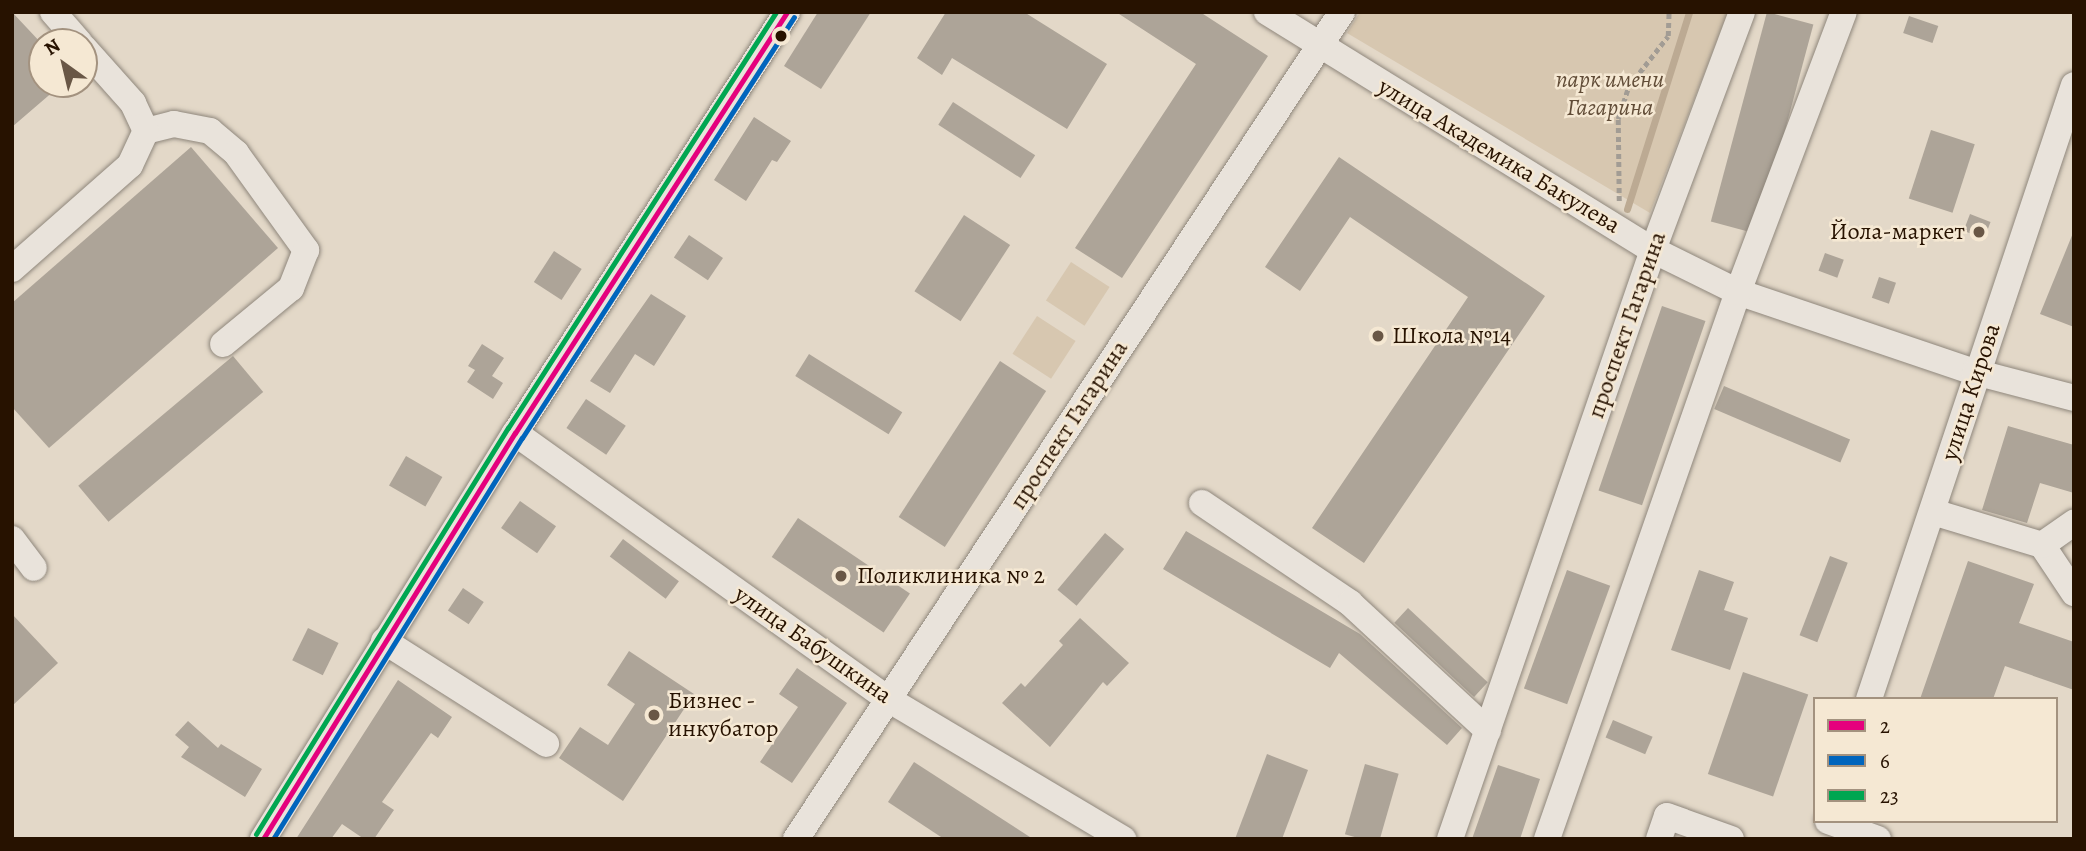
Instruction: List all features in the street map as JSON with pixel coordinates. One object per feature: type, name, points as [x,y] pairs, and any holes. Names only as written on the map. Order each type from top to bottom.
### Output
[{"type":"street","points":[[53,12],[67,28]]},
{"type":"street","points":[[263,839],[515,433],[787,12]]},
{"type":"street","name":"улица Академика Бакулева","points":[[1267,12],[1653,250],[1738,292],[1975,372],[2074,398]]},
{"type":"street","name":"проспект Гагарина","points":[[796,839],[1342,12]]},
{"type":"street","name":"проспект Гагарина","points":[[1450,839],[1653,250],[1742,12]]},
{"type":"street","points":[[1547,839],[1738,292],[1844,12]]},
{"type":"street","points":[[98,63],[133,103],[146,131]]},
{"type":"street","name":"улица Кирова","points":[[1870,697],[1933,512],[1975,372],[2074,85]]},
{"type":"street","points":[[146,131],[174,124],[210,131],[236,153],[306,250],[291,288],[223,344]]},
{"type":"street","points":[[12,269],[130,165],[146,131]]},
{"type":"street","name":"улица Бабушкина","points":[[515,433],[888,699],[1123,839]]},
{"type":"street","points":[[1202,503],[1350,603],[1488,731]]},
{"type":"street","points":[[1933,512],[2042,545],[2074,593]]},
{"type":"street","points":[[2042,545],[2074,523]]},
{"type":"street","points":[[12,539],[34,568]]},
{"type":"street","points":[[384,641],[546,744]]},
{"type":"street","points":[[1659,839],[1667,816],[1731,839]]},
{"type":"street","points":[[1833,823],[1878,839]]},
{"type":"path","points":[[1620,230],[1618,119],[1629,86],[1668,36],[1669,12]]},
{"type":"green space","name":"парк имени Гагарина","points":[[1360,12],[1728,12],[1650,213],[1347,33]]},
{"type":"green space","points":[[1071,262],[1110,287],[1085,326],[1046,301]]},
{"type":"green space","points":[[1037,316],[1076,341],[1051,379],[1012,354]]},
{"type":"building","points":[[12,12],[28,29],[28,98],[46,98],[12,127]]},
{"type":"building","points":[[818,12],[871,12],[821,89],[784,66]]},
{"type":"building","points":[[946,12],[1024,12],[1107,64],[1067,129],[952,58],[942,75],[917,58]]},
{"type":"building","points":[[1116,12],[1200,12],[1268,56],[1122,278],[1075,248],[1196,64]]},
{"type":"building","points":[[1767,12],[1813,24],[1757,234],[1711,222]]},
{"type":"building","points":[[1909,16],[1938,26],[1932,43],[1903,33]]},
{"type":"building","points":[[953,102],[1035,155],[1020,178],[938,125]]},
{"type":"building","points":[[754,117],[791,141],[777,162],[772,160],[746,201],[714,180]]},
{"type":"building","points":[[1931,130],[1975,144],[1952,213],[1909,198]]},
{"type":"building","points":[[191,147],[278,248],[49,448],[12,407],[12,303]]},
{"type":"building","name":"Школа №14","points":[[1339,157],[1545,296],[1364,563],[1312,528],[1468,297],[1350,217],[1300,291],[1265,267]]},
{"type":"building","points":[[1970,214],[1991,222],[1984,239],[1964,231]]},
{"type":"building","points":[[964,215],[1010,245],[961,321],[914,291]]},
{"type":"building","points":[[2074,233],[2074,327],[2040,314]]},
{"type":"building","points":[[689,235],[723,258],[708,280],[674,257]]},
{"type":"building","points":[[554,251],[582,269],[562,300],[534,282]]},
{"type":"building","points":[[1825,253],[1844,260],[1837,278],[1819,271]]},
{"type":"building","points":[[1879,277],[1896,283],[1889,304],[1872,298]]},
{"type":"building","points":[[651,294],[686,316],[654,366],[635,354],[610,393],[590,381]]},
{"type":"building","points":[[1662,306],[1705,321],[1642,505],[1599,490]]},
{"type":"building","points":[[482,344],[504,358],[492,376],[503,383],[493,399],[467,382],[475,370],[468,366]]},
{"type":"building","points":[[809,354],[902,412],[889,434],[795,376]]},
{"type":"building","points":[[233,356],[263,392],[108,522],[78,486]]},
{"type":"building","points":[[1000,361],[1046,391],[945,547],[899,517]]},
{"type":"building","points":[[1724,386],[1850,440],[1840,463],[1714,409]]},
{"type":"building","points":[[586,399],[626,426],[606,455],[566,428]]},
{"type":"building","points":[[2008,426],[2074,445],[2074,493],[2040,483],[2027,523],[1982,510]]},
{"type":"building","points":[[406,456],[442,477],[425,506],[389,485]]},
{"type":"building","points":[[520,501],[556,526],[537,553],[501,528]]},
{"type":"building","name":"Поликлиника № 2","points":[[798,518],[910,593],[884,632],[772,557]]},
{"type":"building","points":[[1186,531],[1360,634],[1462,728],[1447,745],[1339,653],[1330,668],[1163,569]]},
{"type":"building","points":[[1105,533],[1124,549],[1077,606],[1057,590]]},
{"type":"building","points":[[623,539],[679,581],[666,599],[610,557]]},
{"type":"building","points":[[1830,556],[1848,563],[1817,642],[1800,635]]},
{"type":"building","points":[[1968,561],[2034,584],[2019,623],[2074,642],[2074,690],[2005,666],[1994,697],[1921,697]]},
{"type":"building","points":[[1567,570],[1610,586],[1567,704],[1524,688]]},
{"type":"building","points":[[1699,570],[1734,582],[1724,610],[1748,618],[1730,670],[1671,650]]},
{"type":"building","points":[[463,588],[484,602],[469,624],[448,610]]},
{"type":"building","points":[[1408,608],[1488,682],[1474,697],[1394,623]]},
{"type":"building","points":[[12,614],[58,663],[12,706]]},
{"type":"building","points":[[1080,618],[1129,663],[1107,686],[1103,682],[1050,747],[1002,703],[1021,683],[1025,687],[1063,645],[1059,641]]},
{"type":"building","points":[[308,628],[339,643],[323,675],[292,660]]},
{"type":"building","name":"Бизнес - инкубатор","points":[[629,651],[694,694],[623,801],[559,758],[580,727],[608,745],[635,704],[607,685]]},
{"type":"building","points":[[797,668],[847,703],[792,783],[760,762],[798,707],[779,694]]},
{"type":"building","points":[[1743,672],[1808,694],[1773,797],[1708,774]]},
{"type":"building","points":[[398,680],[452,717],[438,738],[431,733],[382,802],[394,810],[374,839],[364,839],[342,824],[331,839],[296,839]]},
{"type":"building","points":[[1613,720],[1653,737],[1645,754],[1606,737]]},
{"type":"building","points":[[188,721],[218,748],[221,744],[262,769],[245,797],[181,757],[189,747],[175,735]]},
{"type":"building","points":[[1267,754],[1308,770],[1282,839],[1235,839]]},
{"type":"building","points":[[914,762],[1033,839],[944,839],[888,802]]},
{"type":"building","points":[[1365,764],[1399,774],[1380,839],[1362,839],[1345,834]]},
{"type":"building","points":[[1498,765],[1540,779],[1520,839],[1472,839]]},
{"type":"waterway","points":[[1627,209],[1689,12]]},
{"type":"transit line","name":"23","points":[[256,834],[508,428],[776,12]]},
{"type":"transit line","name":"2","points":[[263,839],[515,433],[787,12]]},
{"type":"transit line","name":"6","points":[[273,839],[522,438],[794,17]]},
{"type":"place","name":"Йола-маркет","points":[[1979,232]]},
{"type":"place","name":"Школа №14","points":[[1378,336]]},
{"type":"place","name":"Поликлиника № 2","points":[[841,576]]},
{"type":"place","name":"Бизнес - инкубатор","points":[[654,715]]}]
